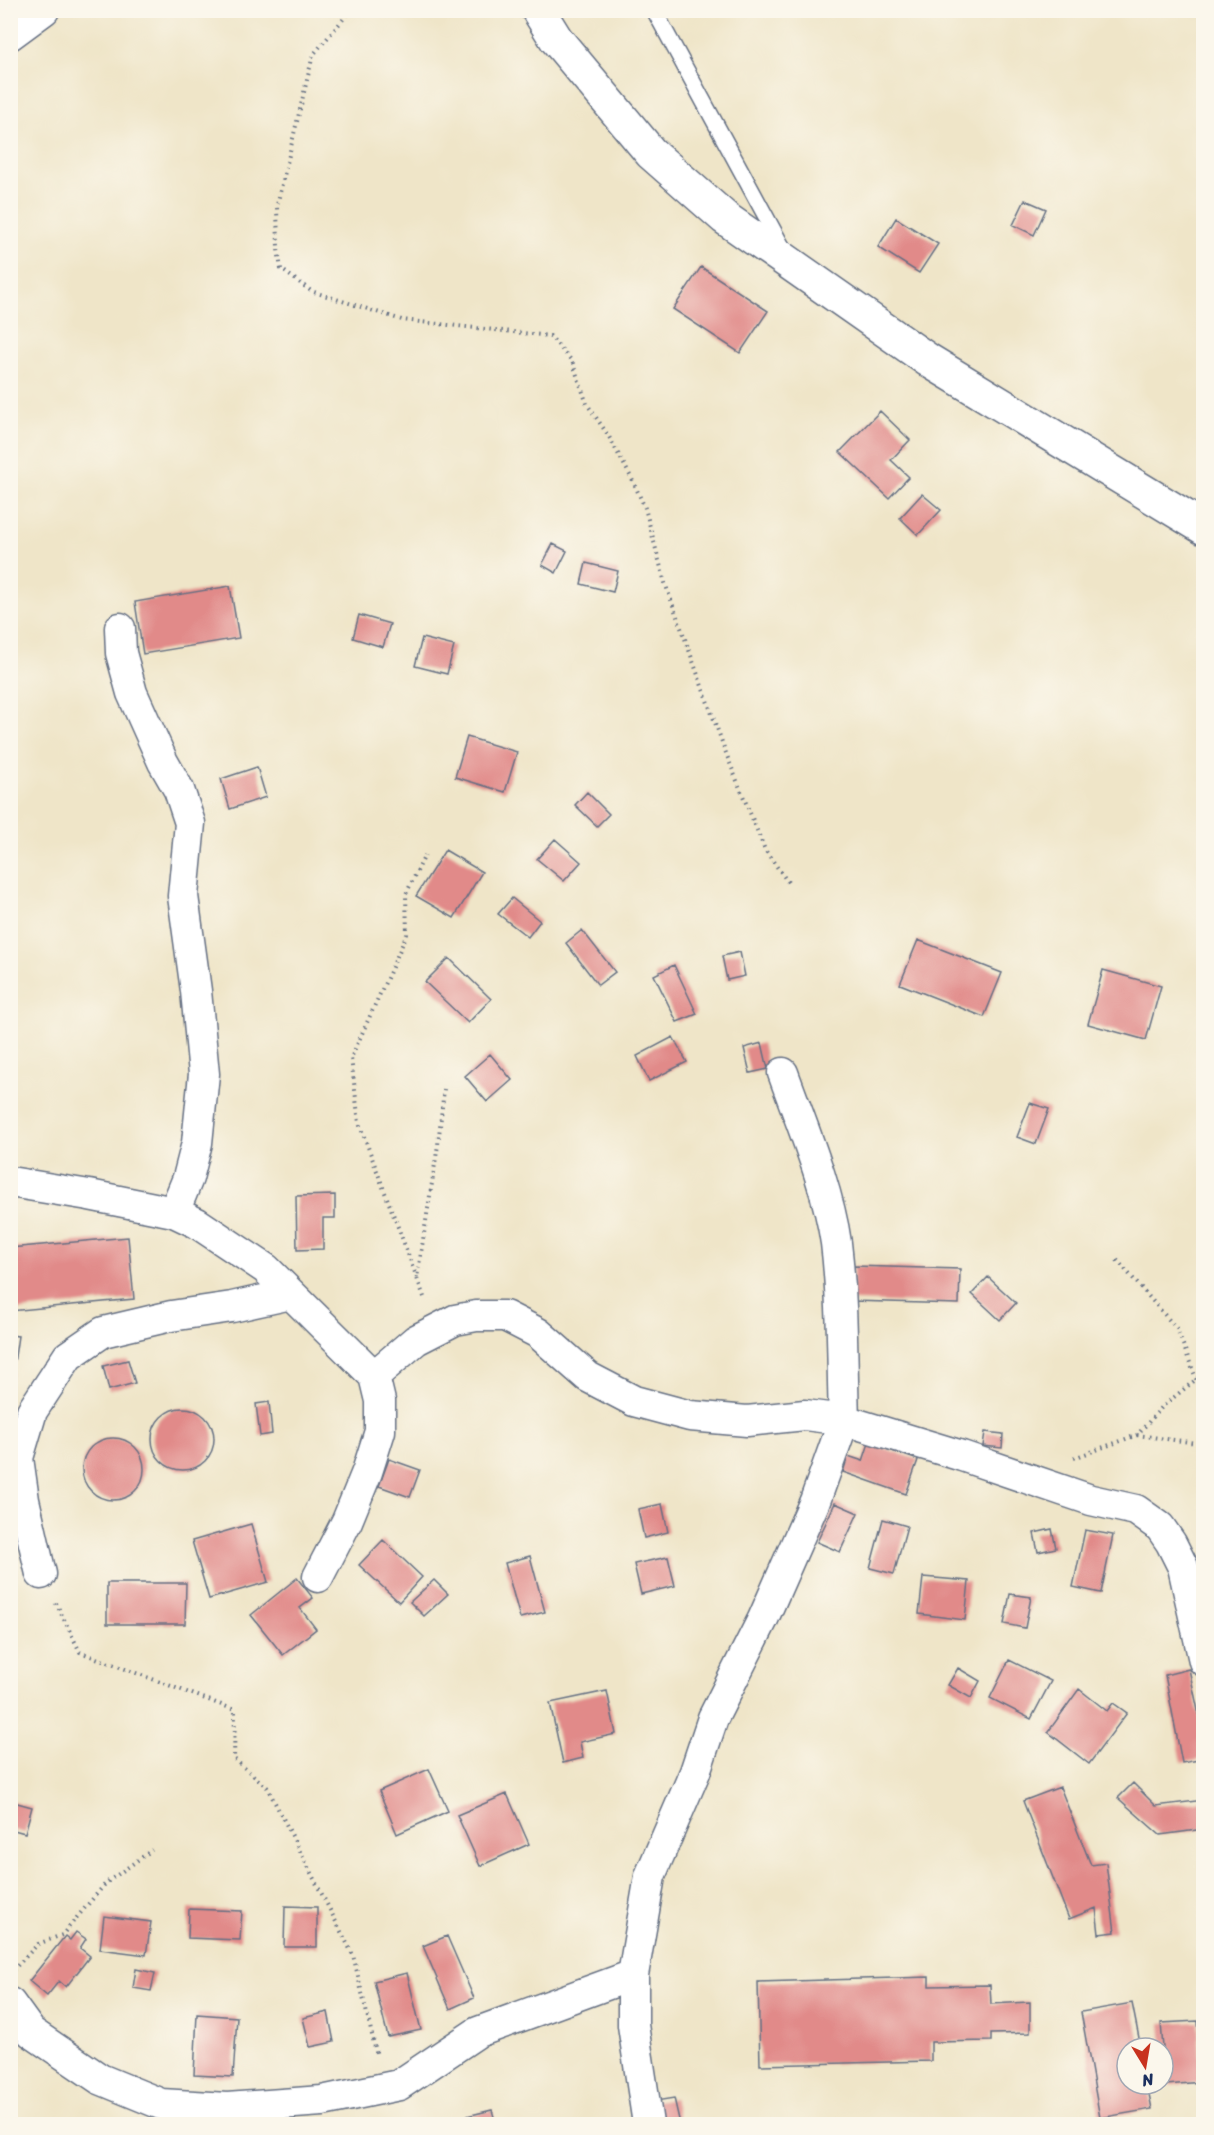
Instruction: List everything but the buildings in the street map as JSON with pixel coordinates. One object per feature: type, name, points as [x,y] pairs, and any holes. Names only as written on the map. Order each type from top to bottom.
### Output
[{"type":"main road","points":[[538,10],[556,39],[651,153],[725,218],[928,360],[1203,528]]},
{"type":"street","points":[[10,35],[44,10]]},
{"type":"street","points":[[120,628],[121,653],[132,693],[158,751],[179,790],[190,823],[183,896],[204,1074],[197,1143],[188,1178],[174,1212]]},
{"type":"street","points":[[648,2124],[633,2025],[633,1975],[651,1876],[695,1772],[713,1718],[763,1619],[816,1501],[844,1420],[836,1242],[827,1200],[783,1073]]},
{"type":"street","points":[[10,1182],[174,1212],[197,1223],[266,1269],[374,1376],[380,1401],[380,1431],[367,1472],[318,1577]]},
{"type":"street","points":[[41,1574],[24,1500],[18,1458],[32,1411],[68,1356],[104,1332],[171,1316],[232,1307],[291,1294]]},
{"type":"street","points":[[374,1376],[416,1340],[435,1329],[455,1320],[476,1316],[505,1316],[538,1333],[588,1377],[634,1401],[690,1416],[747,1421],[805,1415],[844,1420],[962,1456],[1091,1500],[1136,1510],[1160,1527],[1183,1567],[1203,1661]]},
{"type":"street","points":[[10,2003],[32,2032],[100,2079],[161,2104],[227,2108],[322,2101],[399,2085],[478,2032],[633,1975]]},
{"type":"lane","points":[[654,10],[792,265]]},
{"type":"path","points":[[351,10],[313,55],[277,205],[281,269],[311,291],[402,320],[550,336],[572,361],[587,404],[613,444],[645,508],[664,584],[727,756],[765,850],[790,885]]},
{"type":"path","points":[[425,855],[406,894],[407,934],[351,1058],[359,1123],[435,1329]]},
{"type":"path","points":[[417,1278],[438,1145],[444,1089]]},
{"type":"path","points":[[1117,1260],[1177,1329],[1203,1399]]},
{"type":"path","points":[[1137,1435],[1162,1406],[1203,1373]]},
{"type":"path","points":[[1022,1476],[1137,1435],[1203,1444]]},
{"type":"path","points":[[41,1574],[80,1652],[235,1710],[234,1759],[267,1787],[353,1955],[385,2088]]},
{"type":"path","points":[[10,1973],[38,1944],[62,1935],[106,1883],[152,1850]]},
{"type":"path","points":[[1199,2099],[1203,2124]]}]
